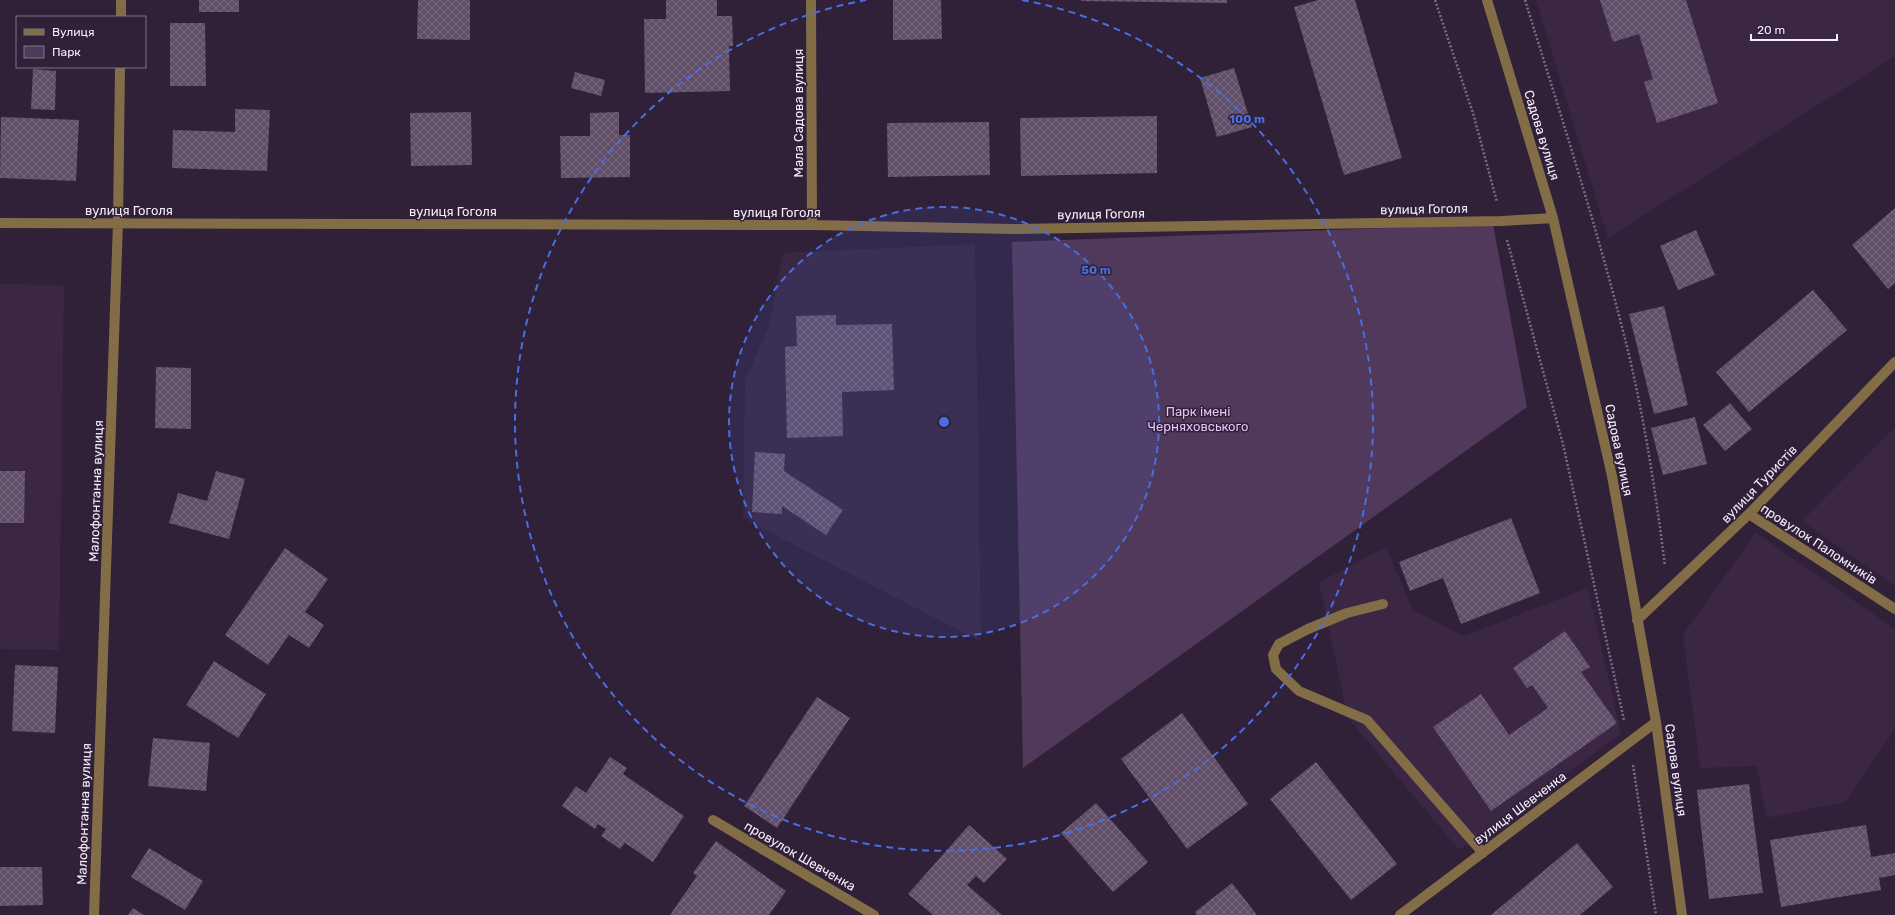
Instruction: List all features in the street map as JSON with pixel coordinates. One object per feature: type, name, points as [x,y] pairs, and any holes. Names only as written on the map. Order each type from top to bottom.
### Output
[{"type":"street","points":[[120,16],[121,0]]},
{"type":"street","name":"Мала Садова вулиця","points":[[811,0],[812,225]]},
{"type":"street","name":"Садова вулиця","points":[[1487,0],[1553,218],[1612,476],[1656,722],[1682,915]]},
{"type":"street","name":"Малофонтанна вулиця","points":[[94,915],[118,222],[120,68]]},
{"type":"street","name":"вулиця Гоголя","points":[[0,224],[118,222],[812,225],[1012,229],[1502,221],[1553,218]]},
{"type":"street","name":"вулиця Туристів","points":[[1637,620],[1749,514],[1895,362]]},
{"type":"street","name":"провулок Паломників","points":[[1749,514],[1895,609]]},
{"type":"street","points":[[1383,604],[1348,613],[1279,644],[1272,655],[1276,669],[1299,690],[1367,720],[1483,853]]},
{"type":"street","name":"вулиця Шевченка","points":[[1400,915],[1656,722]]},
{"type":"street","name":"провулок Шевченка","points":[[713,820],[874,915]]},
{"type":"path","points":[[1435,0],[1473,113],[1563,444],[1629,742],[1656,915]]},
{"type":"path","points":[[1525,0],[1561,111],[1628,352],[1654,482],[1668,592]]},
{"type":"shaded area","points":[[1536,0],[1895,0],[1895,56],[1608,238]]},
{"type":"shaded area","points":[[975,244],[981,642],[743,518],[745,380],[769,327],[783,253]]},
{"type":"shaded area","points":[[0,284],[64,285],[59,650],[0,649]]},
{"type":"shaded area","points":[[1895,427],[1895,586],[1802,521]]},
{"type":"shaded area","points":[[1756,533],[1895,629],[1895,729],[1845,802],[1766,818],[1757,766],[1700,768],[1683,634]]},
{"type":"shaded area","points":[[1386,547],[1413,610],[1464,636],[1588,588],[1621,734],[1459,850],[1348,718],[1319,582]]},
{"type":"green space","name":"Парк імені Черняховського","points":[[1493,224],[1527,407],[1023,768],[1012,242]]},
{"type":"building","points":[[199,0],[239,0],[239,12],[199,12]]},
{"type":"building","points":[[418,0],[470,0],[470,40],[417,39]]},
{"type":"building","points":[[666,0],[717,0],[717,16],[732,16],[733,46],[729,46],[730,91],[645,93],[644,19],[666,19]]},
{"type":"building","points":[[893,0],[941,0],[942,39],[893,40]]},
{"type":"building","points":[[1227,0],[1227,3],[1081,1]]},
{"type":"building","points":[[1318,0],[1355,0],[1402,158],[1344,175],[1294,7]]},
{"type":"building","points":[[1600,0],[1686,0],[1718,103],[1657,123],[1644,82],[1653,79],[1639,34],[1613,42]]},
{"type":"building","points":[[170,23],[205,23],[206,86],[170,86]]},
{"type":"building","points":[[1234,68],[1252,127],[1217,137],[1200,78]]},
{"type":"building","points":[[33,69],[56,71],[55,110],[31,109]]},
{"type":"building","points":[[575,72],[605,80],[601,96],[571,88]]},
{"type":"building","points":[[235,109],[270,110],[267,171],[172,168],[173,130],[235,132]]},
{"type":"building","points":[[471,112],[472,165],[411,166],[410,113]]},
{"type":"building","points":[[619,112],[619,135],[630,135],[630,177],[561,178],[560,136],[590,136],[590,113]]},
{"type":"building","points":[[1157,116],[1157,173],[1021,176],[1020,118]]},
{"type":"building","points":[[1,117],[79,120],[76,181],[0,178]]},
{"type":"building","points":[[989,122],[990,175],[888,177],[887,123]]},
{"type":"building","points":[[1895,208],[1895,283],[1888,289],[1852,245]]},
{"type":"building","points":[[1696,230],[1715,275],[1678,290],[1660,246]]},
{"type":"building","points":[[1813,290],[1847,330],[1749,412],[1716,372]]},
{"type":"building","points":[[1664,306],[1688,405],[1654,414],[1629,314]]},
{"type":"building","points":[[836,315],[836,325],[892,324],[894,390],[842,392],[843,436],[787,438],[785,347],[797,346],[796,316]]},
{"type":"building","points":[[156,367],[191,368],[191,429],[155,428]]},
{"type":"building","points":[[1730,403],[1752,429],[1725,451],[1703,425]]},
{"type":"building","points":[[1695,417],[1707,464],[1663,475],[1651,428]]},
{"type":"building","points":[[755,452],[785,454],[784,471],[843,510],[826,535],[782,506],[782,514],[752,512]]},
{"type":"building","points":[[0,471],[25,471],[24,523],[0,523]]},
{"type":"building","points":[[216,471],[245,479],[229,539],[169,523],[178,493],[207,501]]},
{"type":"building","points":[[1511,518],[1540,593],[1461,624],[1443,578],[1410,591],[1399,562]]},
{"type":"building","points":[[285,548],[328,579],[305,612],[324,625],[309,648],[289,635],[268,665],[225,635]]},
{"type":"building","points":[[1565,631],[1590,667],[1581,672],[1617,723],[1491,811],[1433,727],[1481,694],[1509,735],[1548,708],[1532,685],[1527,688],[1513,668]]},
{"type":"building","points":[[214,661],[266,694],[238,738],[186,705]]},
{"type":"building","points":[[15,665],[58,667],[55,733],[12,731]]},
{"type":"building","points":[[817,697],[850,718],[777,828],[744,806]]},
{"type":"building","points":[[1182,713],[1248,804],[1187,849],[1121,759]]},
{"type":"building","points":[[153,738],[210,743],[206,791],[148,786]]},
{"type":"building","points":[[610,757],[627,768],[623,774],[684,816],[653,862],[625,843],[620,849],[601,836],[606,829],[598,824],[595,829],[562,806],[576,786],[586,793]]},
{"type":"building","points":[[1316,762],[1397,864],[1351,900],[1270,799]]},
{"type":"building","points":[[1749,784],[1763,893],[1709,899],[1697,790]]},
{"type":"building","points":[[1096,803],[1148,862],[1113,892],[1061,833]]},
{"type":"building","points":[[969,825],[1007,859],[984,883],[976,876],[967,885],[1002,915],[933,915],[908,894]]},
{"type":"building","points":[[1866,825],[1871,857],[1895,853],[1895,875],[1879,878],[1881,890],[1781,907],[1770,840]]},
{"type":"building","points":[[716,841],[786,891],[769,915],[670,915],[697,876],[693,873]]},
{"type":"building","points":[[1577,843],[1613,887],[1580,915],[1491,915]]},
{"type":"building","points":[[149,848],[203,881],[185,910],[131,877]]},
{"type":"building","points":[[0,867],[42,867],[43,905],[0,906]]},
{"type":"building","points":[[1232,883],[1257,915],[1197,915],[1195,912]]},
{"type":"building","points":[[133,908],[144,915],[128,915]]}]
